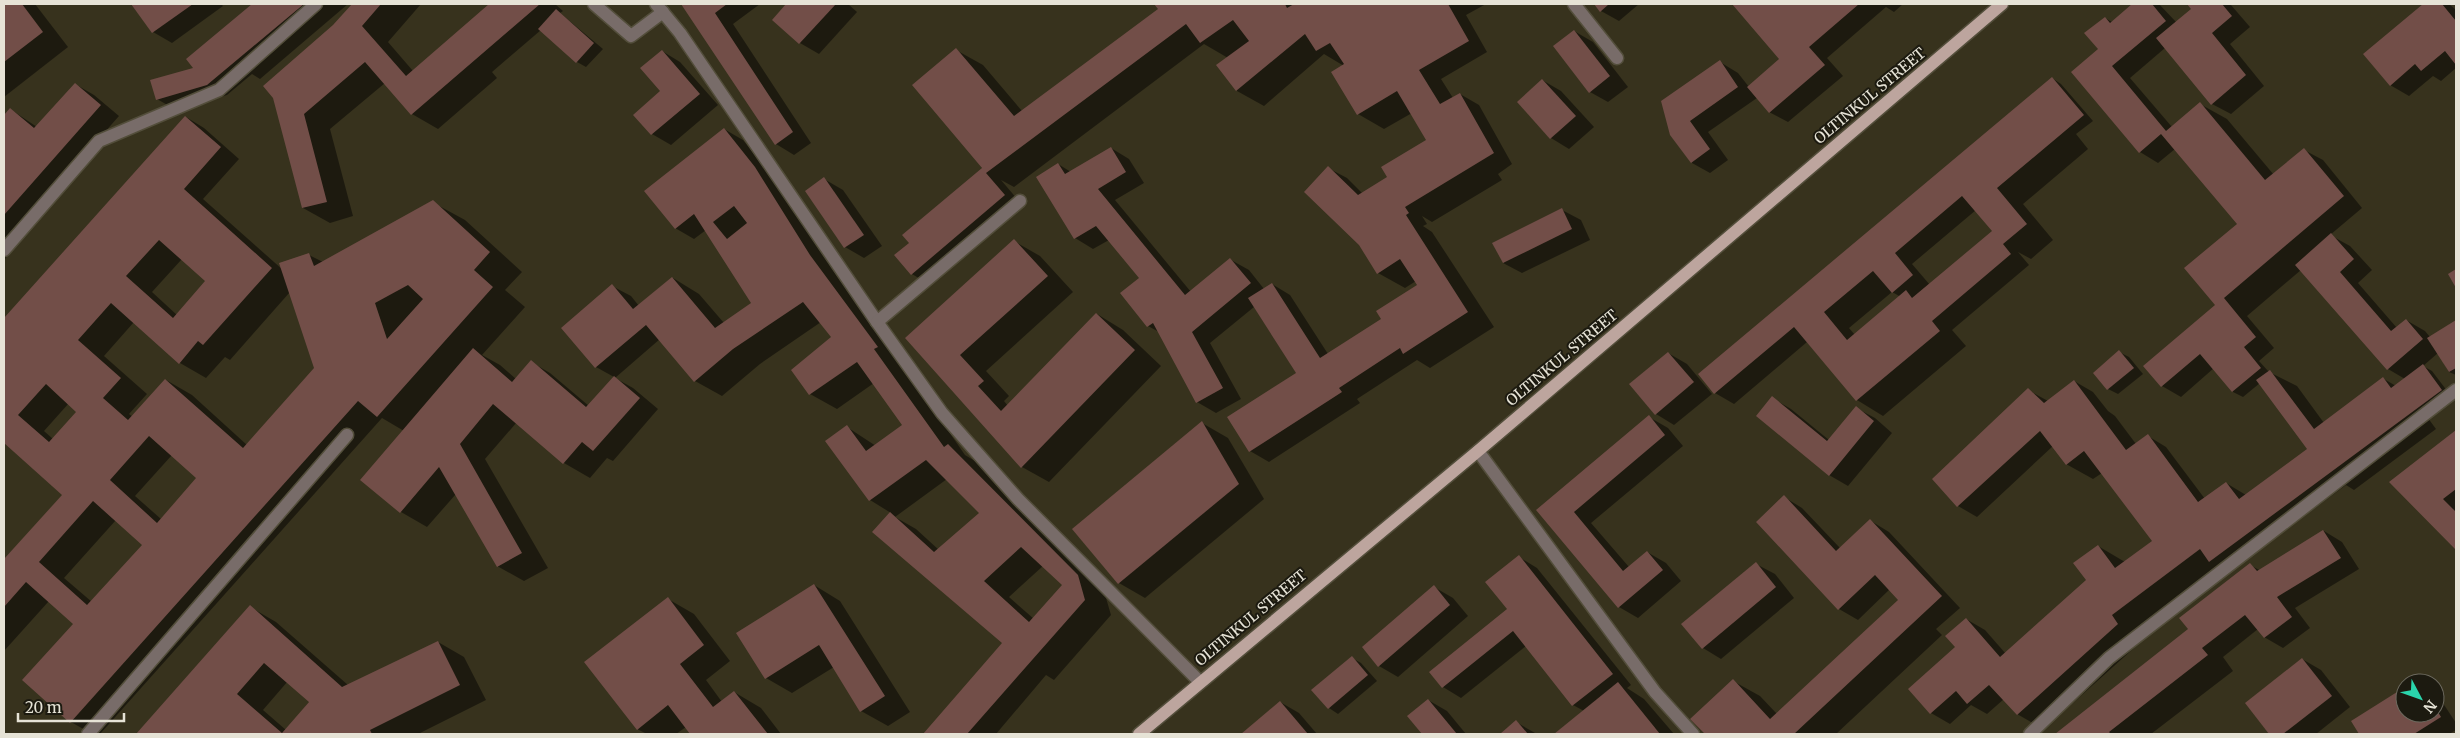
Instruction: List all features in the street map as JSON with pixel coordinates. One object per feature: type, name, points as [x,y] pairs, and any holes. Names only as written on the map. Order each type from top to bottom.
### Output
[{"type":"main road","name":"OLTINKUL STREET","points":[[1139,734],[1478,451],[2002,4]]},
{"type":"street","points":[[4,250],[99,141],[219,90],[316,4]]},
{"type":"street","points":[[594,4],[631,36],[660,8],[680,33],[877,322],[942,413],[1018,499],[1200,682]]},
{"type":"street","points":[[1574,4],[1618,58]]},
{"type":"street","points":[[877,322],[1020,201]]},
{"type":"street","points":[[2030,734],[2109,658],[2456,390]]},
{"type":"street","points":[[88,734],[347,436]]},
{"type":"street","points":[[1478,451],[1655,692],[1693,734]]},
{"type":"building","points":[[4,4],[22,4],[43,32],[4,62]]},
{"type":"building","points":[[131,4],[193,4],[152,33]]},
{"type":"building","points":[[252,4],[304,4],[207,85],[156,100],[150,80],[193,68],[186,59]]},
{"type":"building","points":[[352,4],[381,4],[362,26],[406,76],[489,4],[540,4],[411,115],[365,62],[304,114],[327,202],[302,208],[273,98],[263,86],[333,25]]},
{"type":"building","points":[[681,4],[727,4],[715,13],[793,132],[775,145]]},
{"type":"building","points":[[786,4],[836,4],[799,44],[772,20]]},
{"type":"building","points":[[1154,4],[1285,4],[1287,8],[1294,4],[1448,4],[1469,41],[1419,70],[1440,104],[1460,93],[1494,153],[1405,207],[1409,213],[1406,215],[1468,312],[1403,354],[1400,348],[1339,388],[1342,392],[1249,452],[1227,417],[1296,373],[1248,298],[1272,283],[1320,358],[1381,319],[1376,311],[1417,285],[1400,259],[1377,274],[1359,245],[1304,192],[1328,166],[1358,195],[1387,177],[1381,167],[1426,140],[1397,91],[1357,115],[1331,72],[1344,64],[1330,43],[1316,51],[1305,34],[1236,91],[1216,65],[1249,41],[1233,20],[1200,43],[1186,24],[986,173],[1005,195],[911,275],[894,255],[909,243],[902,235],[982,168],[912,85],[956,48],[1014,116],[1158,9]]},
{"type":"building","points":[[1594,4],[1609,4],[1600,12]]},
{"type":"building","points":[[1732,4],[1859,4],[1809,47],[1825,65],[1769,113],[1747,87],[1779,59]]},
{"type":"building","points":[[2132,4],[2152,4],[2166,21],[2112,66],[2166,131],[2200,102],[2265,180],[2304,148],[2344,196],[2224,298],[2256,337],[2244,347],[2261,368],[2232,392],[2200,354],[2161,387],[2143,366],[2215,305],[2184,268],[2237,224],[2161,134],[2139,153],[2071,72],[2098,49],[2084,33],[2105,17],[2110,23]]},
{"type":"building","points":[[2187,4],[2222,4],[2232,16],[2212,33],[2246,75],[2211,105],[2156,38],[2191,9]]},
{"type":"building","points":[[2423,4],[2442,4],[2456,21],[2456,65],[2445,51],[2421,71],[2415,64],[2390,86],[2363,54]]},
{"type":"building","points":[[556,9],[594,43],[576,63],[538,29]]},
{"type":"building","points":[[1574,30],[1610,76],[1589,93],[1553,46]]},
{"type":"building","points":[[662,50],[700,94],[651,135],[633,115],[660,91],[640,68]]},
{"type":"building","points":[[1720,60],[1738,87],[1690,121],[1710,149],[1691,163],[1670,135],[1661,101]]},
{"type":"building","points":[[2052,77],[2084,115],[1997,188],[2027,224],[2003,244],[2011,254],[1932,321],[1940,331],[1856,401],[1794,327],[1714,394],[1698,374]],"holes":[[[1962,196],[1992,231],[1912,298],[1906,290],[1847,340],[1824,312],[1873,271],[1892,293],[1913,275],[1895,253]]]},
{"type":"building","points":[[1542,79],[1576,116],[1550,139],[1517,102]]},
{"type":"building","points":[[75,83],[101,105],[4,215],[4,115],[10,108],[34,128]]},
{"type":"building","points":[[185,116],[221,147],[184,189],[272,268],[203,345],[198,341],[179,364],[111,303],[78,340],[121,378],[103,398],[128,420],[165,379],[243,448],[314,368],[279,263],[309,253],[314,266],[433,200],[490,252],[474,270],[493,287],[377,417],[358,401],[70,723],[22,680],[73,624],[26,582],[4,607],[4,559],[62,495],[4,443],[4,318]],"holes":[[[159,240],[205,281],[173,318],[126,276]],[[408,285],[423,299],[387,339],[375,303]],[[46,384],[76,412],[49,442],[18,415]],[[149,436],[196,478],[157,523],[110,480]],[[93,501],[142,545],[87,605],[39,562]]]},
{"type":"building","points":[[724,128],[755,167],[810,255],[878,347],[874,349],[944,447],[948,444],[1078,575],[1085,600],[967,734],[923,734],[1002,643],[872,532],[890,512],[934,552],[979,513],[926,460],[869,501],[825,441],[847,425],[866,451],[902,425],[857,362],[809,395],[791,370],[831,337],[803,302],[733,349],[694,382],[646,325],[595,368],[561,328],[612,284],[633,309],[672,277],[715,328],[751,303],[694,214],[675,229],[644,191]],"holes":[[[734,206],[747,223],[727,239],[713,222]],[[1021,547],[1062,585],[1029,622],[984,581]]]},
{"type":"building","points":[[1111,147],[1126,172],[1098,189],[1185,295],[1230,258],[1251,283],[1192,332],[1223,388],[1196,403],[1153,323],[1147,327],[1120,293],[1139,278],[1096,226],[1074,239],[1036,177],[1058,163],[1065,174]]},
{"type":"building","points":[[824,177],[864,235],[844,248],[805,191]]},
{"type":"building","points":[[1562,208],[1572,229],[1503,263],[1492,243]]},
{"type":"building","points":[[2331,233],[2354,259],[2340,272],[2391,331],[2406,319],[2423,339],[2387,370],[2295,265]]},
{"type":"building","points":[[1014,239],[1048,276],[960,355],[984,381],[978,386],[1001,411],[1096,313],[1135,350],[1021,468],[905,338]]},
{"type":"building","points":[[2456,269],[2456,288],[2448,274]]},
{"type":"building","points":[[2456,320],[2456,368],[2449,372],[2427,338]]},
{"type":"building","points":[[473,348],[512,382],[531,360],[586,407],[614,376],[640,398],[593,451],[582,442],[563,464],[493,404],[460,444],[522,553],[497,567],[439,467],[400,513],[360,480]]},
{"type":"building","points":[[2119,350],[2134,368],[2107,390],[2093,373]]},
{"type":"building","points":[[1668,352],[1694,382],[1655,415],[1629,384]]},
{"type":"building","points":[[2423,364],[2442,390],[2209,562],[2200,549],[2112,615],[2118,624],[2017,715],[1989,685],[1967,704],[1956,691],[1930,714],[1908,689],[1955,647],[1945,636],[1966,618],[2000,657],[2086,580],[2073,563],[2098,545],[2115,568],[2152,541],[2084,451],[2066,465],[2040,431],[1957,507],[1932,479],[2028,388],[2044,403],[2074,380],[2126,450],[2148,434],[2198,502],[2226,482],[2239,499],[2307,449],[2256,380],[2270,370],[2314,429],[2383,377],[2391,388]]},
{"type":"building","points":[[1772,396],[1827,441],[1856,406],[1874,421],[1829,476],[1756,416]]},
{"type":"building","points":[[1649,415],[1665,435],[1574,512],[1623,571],[1647,551],[1663,570],[1618,608],[1536,510]]},
{"type":"building","points":[[1202,421],[1239,484],[1118,584],[1072,529]]},
{"type":"building","points":[[2456,430],[2456,489],[2443,499],[2456,512],[2456,550],[2389,482]]},
{"type":"building","points":[[1784,495],[1836,551],[1870,519],[1942,596],[1794,734],[1705,734],[1690,719],[1733,679],[1770,719],[1898,600],[1875,575],[1838,610],[1756,522]]},
{"type":"building","points":[[2323,530],[2341,558],[2277,597],[2292,617],[2264,638],[2245,615],[2202,648],[2208,655],[2109,732],[2111,734],[2055,734],[2188,629],[2179,618],[2250,563],[2257,571]]},
{"type":"building","points":[[1519,555],[1613,674],[1572,706],[1513,631],[1442,688],[1429,672],[1507,609],[1485,582]]},
{"type":"building","points":[[1756,562],[1776,587],[1702,649],[1681,624]]},
{"type":"building","points":[[814,584],[885,696],[860,712],[819,645],[765,679],[736,633]]},
{"type":"building","points":[[1434,585],[1450,605],[1378,667],[1362,647]]},
{"type":"building","points":[[668,597],[704,645],[680,664],[713,707],[734,691],[768,734],[690,734],[668,705],[637,730],[584,662]]},
{"type":"building","points":[[250,605],[342,687],[438,641],[460,685],[370,730],[372,734],[136,734]],"holes":[[[264,663],[309,702],[282,733],[237,694]]]},
{"type":"building","points":[[1352,656],[1368,675],[1328,709],[1311,690]]},
{"type":"building","points":[[2302,658],[2332,696],[2283,734],[2269,734],[2245,703]]},
{"type":"building","points":[[1618,682],[1660,734],[1554,734]]},
{"type":"building","points":[[2395,693],[2395,723],[2431,723],[2414,734],[2359,734],[2351,721]]},
{"type":"building","points":[[1428,699],[1457,734],[1422,734],[1407,716]]},
{"type":"building","points":[[1280,701],[1308,734],[1241,734]]},
{"type":"building","points":[[1516,720],[1528,734],[1500,734]]}]
